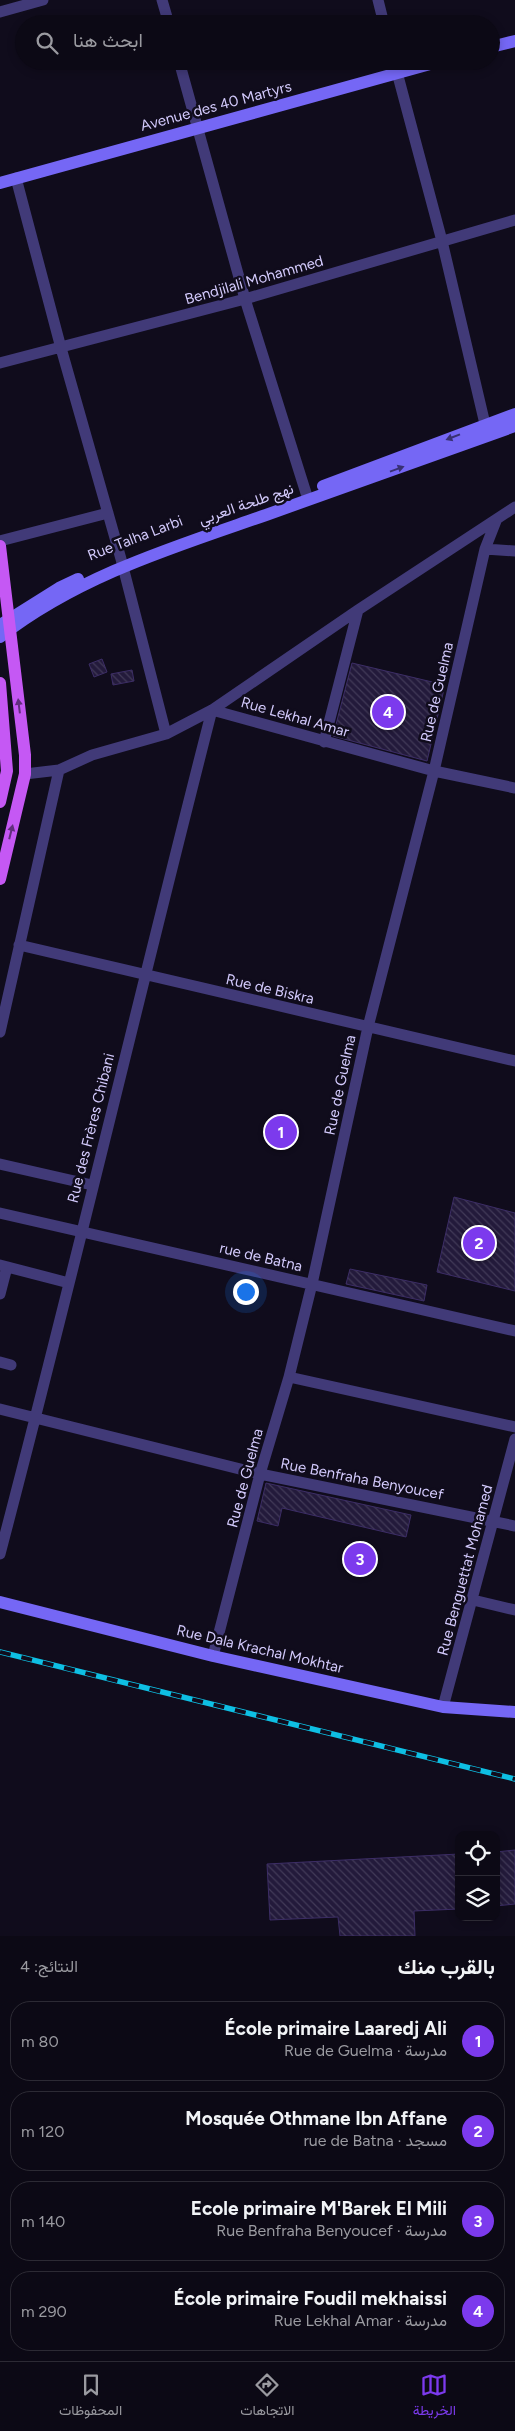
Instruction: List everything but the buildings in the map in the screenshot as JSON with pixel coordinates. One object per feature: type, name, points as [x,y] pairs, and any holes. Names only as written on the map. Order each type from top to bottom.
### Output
[{"type":"main road","points":[[0,546],[5,627],[25,755],[25,774],[0,879]]},
{"type":"main road","points":[[0,683],[6,771],[0,802]]},
{"type":"street","points":[[0,12],[43,0]]},
{"type":"street","points":[[162,0],[166,15]]},
{"type":"street","points":[[378,0],[382,15]]},
{"type":"street","points":[[500,45],[515,41]]},
{"type":"street","points":[[182,70],[245,300],[306,493]]},
{"type":"street","name":"Avenue des 40 Martyrs","points":[[0,183],[198,128],[386,70]]},
{"type":"street","points":[[397,70],[442,241],[485,424]]},
{"type":"street","points":[[16,178],[61,348],[122,563],[166,734]]},
{"type":"street","name":"Bendjilali Mohammed","points":[[0,363],[245,300],[515,220]]},
{"type":"street","name":"Rue Talha Larbi","points":[[122,563],[515,414]]},
{"type":"street","name":"نهج طلحة العربي","points":[[5,627],[122,563],[187,542],[515,426]]},
{"type":"street","points":[[25,774],[60,770],[92,755],[166,734],[212,710],[358,610],[515,507]]},
{"type":"street","points":[[0,541],[108,513]]},
{"type":"street","name":"Rue de Guelma","points":[[213,1656],[260,1474],[289,1377],[312,1284],[368,1027],[434,770],[485,549],[496,521]]},
{"type":"street","points":[[485,549],[515,551]]},
{"type":"street","points":[[324,742],[358,610]]},
{"type":"street","name":"Rue Lekhal Amar","points":[[212,710],[324,742],[515,788]]},
{"type":"street","name":"Rue des Frères Chibani","points":[[0,1554],[36,1418],[144,975],[212,710]]},
{"type":"street","points":[[0,1032],[60,770]]},
{"type":"street","name":"Rue de Biskra","points":[[19,945],[515,1061]]},
{"type":"street","points":[[0,1164],[92,1185]]},
{"type":"street","name":"rue de Batna","points":[[0,1213],[515,1331]]},
{"type":"street","points":[[0,1294],[3,1266],[69,1283]]},
{"type":"street","points":[[289,1377],[515,1427]]},
{"type":"street","name":"Rue Benfraha Benyoucef","points":[[0,1409],[260,1474],[515,1526]]},
{"type":"street","name":"Rue Benguettat Mohamed","points":[[443,1707],[515,1439]]},
{"type":"street","points":[[473,1600],[515,1610]]},
{"type":"street","name":"Rue Dala Krachal Mokhtar","points":[[0,1602],[213,1656],[443,1707],[515,1712]]},
{"type":"railway","points":[[0,1652],[515,1779]]},
{"type":"place","name":"École primaire Foudil mekhaissi","points":[[388,712]]},
{"type":"place","name":"École primaire Laaredj Ali","points":[[281,1132]]},
{"type":"place","name":"Mosquée Othmane Ibn Affane","points":[[479,1243]]},
{"type":"place","name":"Ecole primaire M'Barek El Mili","points":[[360,1559]]}]
